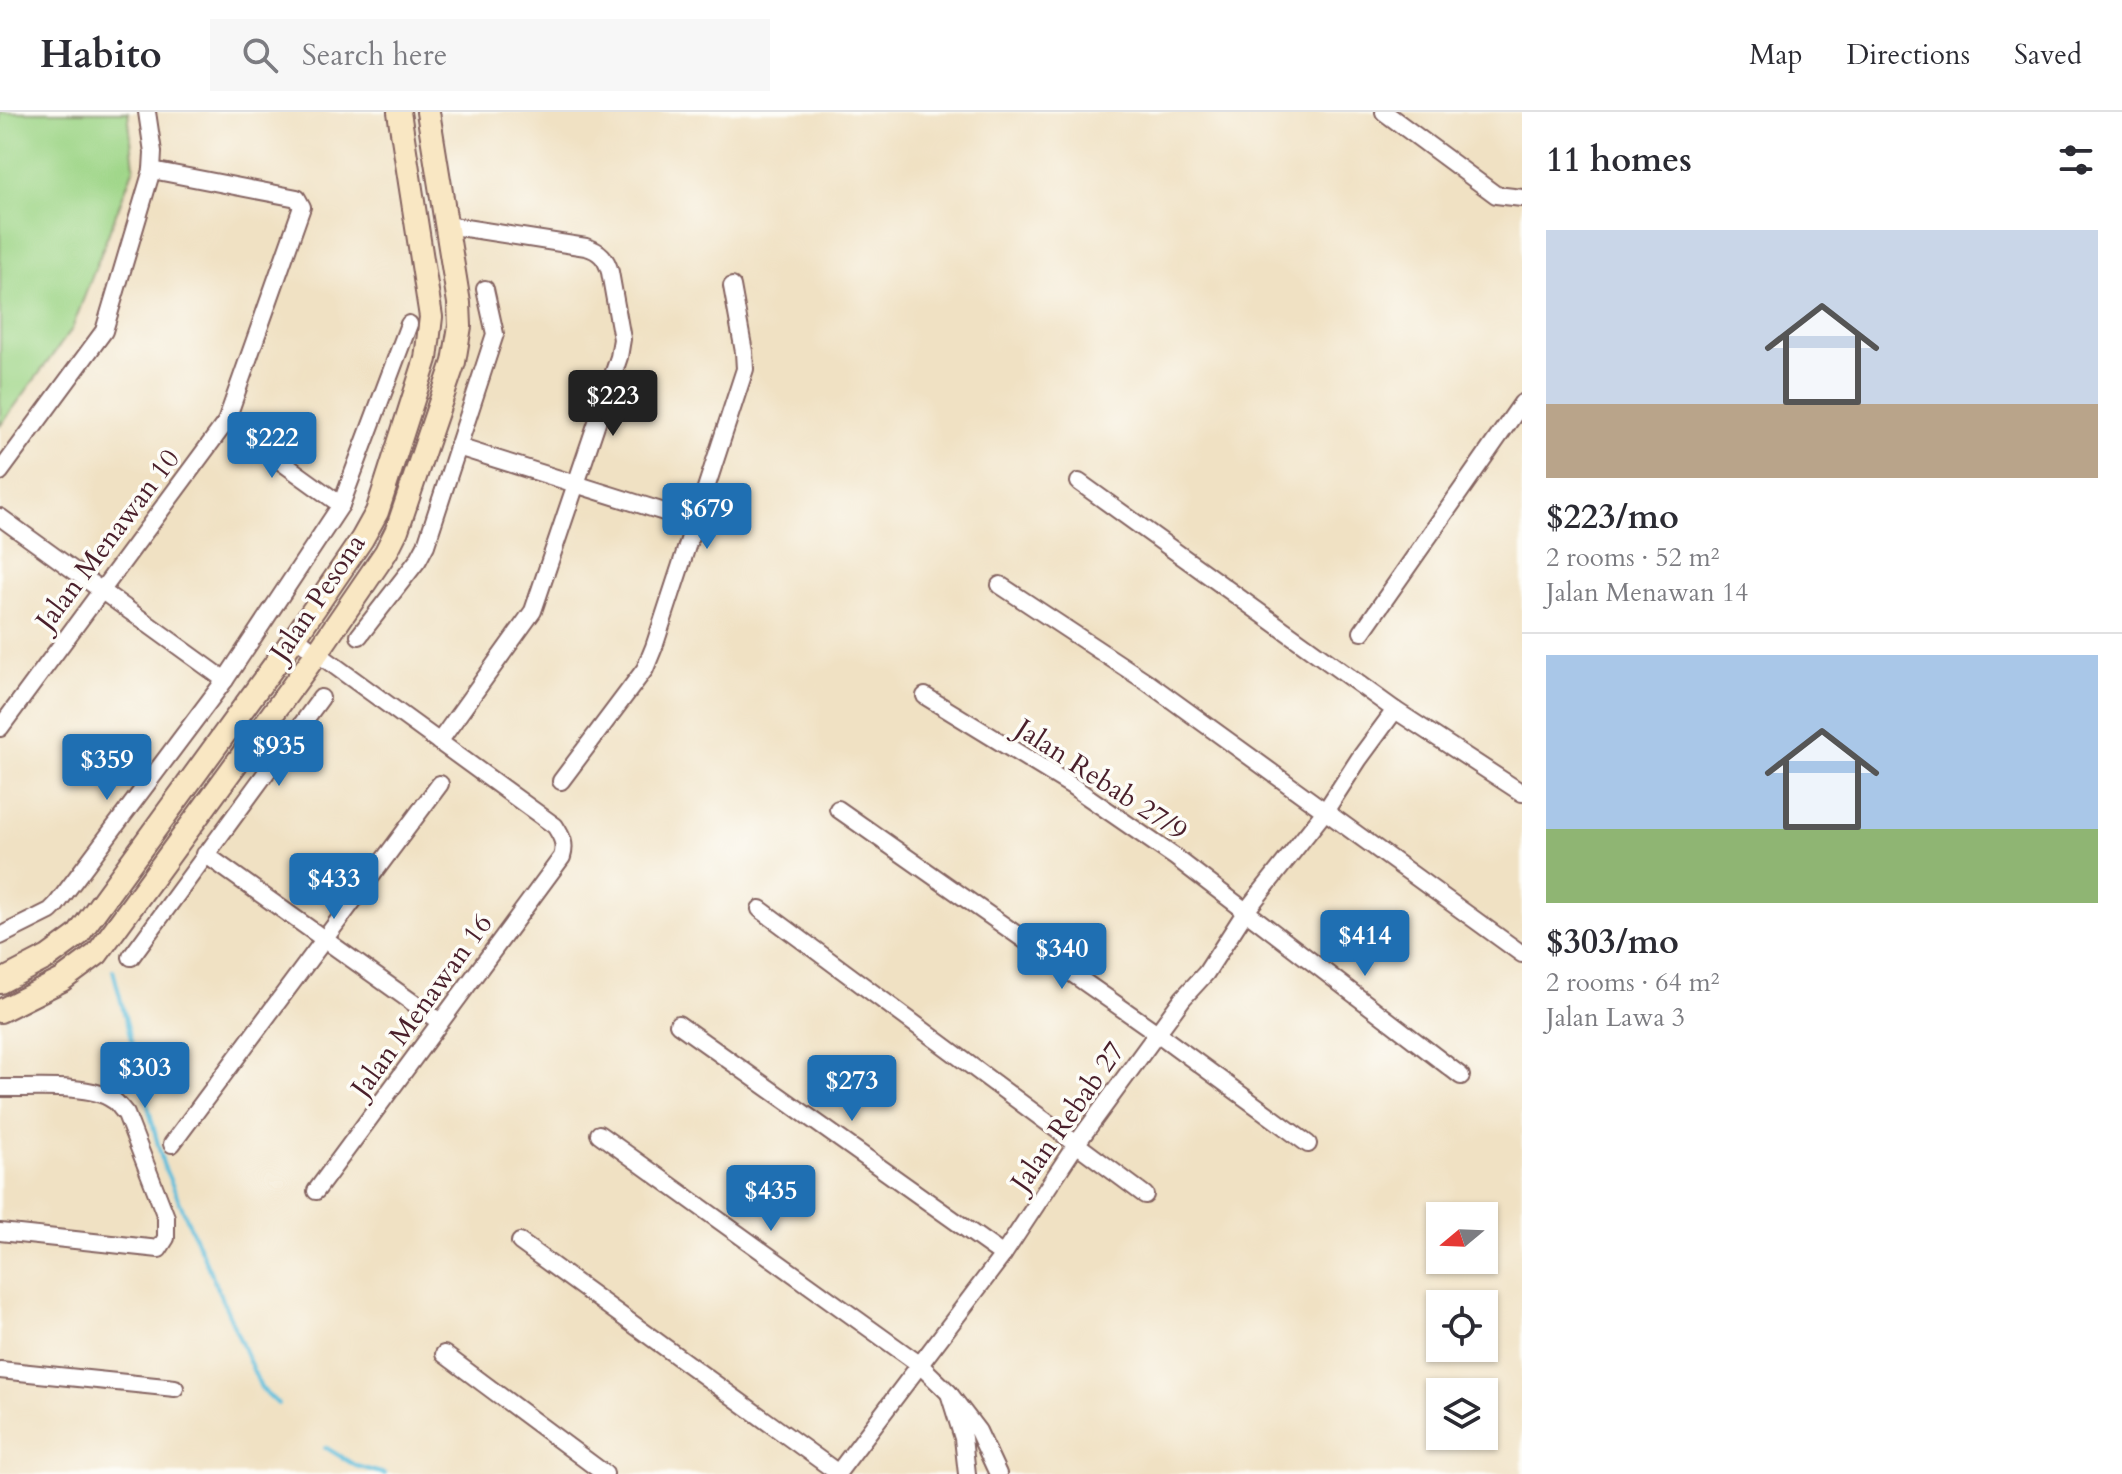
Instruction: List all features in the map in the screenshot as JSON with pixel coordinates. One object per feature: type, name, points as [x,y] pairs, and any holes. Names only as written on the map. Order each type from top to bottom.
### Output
[{"type":"street","points":[[0,472],[104,331],[152,170],[153,152],[147,112]]},
{"type":"street","name":"Jalan Pesona","points":[[0,982],[48,957],[78,935],[295,637],[377,512],[430,342],[429,294],[399,112]]},
{"type":"street","name":"Jalan Pesona","points":[[0,1011],[62,980],[97,954],[317,653],[393,540],[454,362],[460,326],[459,303],[428,112]]},
{"type":"street","points":[[1384,112],[1496,195],[1522,198]]},
{"type":"street","name":"Jalan Menawan 10","points":[[0,728],[226,422],[302,207],[297,198],[152,170]]},
{"type":"street","points":[[295,637],[439,742],[533,611],[622,348],[607,263],[598,252],[586,247],[446,225]]},
{"type":"street","points":[[561,781],[645,669],[696,522],[745,369],[732,286]]},
{"type":"street","points":[[359,636],[423,553],[495,334],[485,289]]},
{"type":"street","points":[[0,936],[56,905],[225,680],[341,505],[409,324]]},
{"type":"street","points":[[1362,632],[1522,403]]},
{"type":"street","points":[[226,422],[341,505]]},
{"type":"street","points":[[458,447],[696,522]]},
{"type":"street","points":[[1079,482],[1395,710],[1522,793]]},
{"type":"street","points":[[0,517],[225,680]]},
{"type":"street","points":[[1000,585],[1147,682],[1522,954]]},
{"type":"street","name":"Jalan Rebab 27/9","points":[[925,696],[1072,786],[1175,857],[1461,1076]]},
{"type":"street","points":[[131,957],[321,698]]},
{"type":"street","name":"Jalan Rebab 27","points":[[838,1474],[1003,1255],[1077,1143],[1157,1033],[1206,973],[1246,911],[1326,810],[1395,710]]},
{"type":"street","name":"Jalan Menawan 16","points":[[316,1191],[562,857],[565,848],[555,826],[439,742]]},
{"type":"street","points":[[172,1144],[440,784]]},
{"type":"street","points":[[838,809],[1157,1033],[1308,1144]]},
{"type":"street","points":[[205,854],[440,1022]]},
{"type":"street","points":[[760,909],[1145,1195]]},
{"type":"street","points":[[678,1024],[1003,1255]]},
{"type":"street","points":[[0,1088],[75,1090],[114,1100],[126,1114],[166,1217],[166,1238],[159,1249],[0,1232]]},
{"type":"street","points":[[599,1134],[919,1364],[949,1393],[978,1431],[998,1474]]},
{"type":"street","points":[[520,1242],[838,1474]]},
{"type":"street","points":[[444,1354],[605,1474]]},
{"type":"street","points":[[0,1370],[175,1388]]},
{"type":"street","points":[[949,1393],[963,1438],[967,1474]]},
{"type":"green space","points":[[0,112],[128,112],[134,167],[72,329],[0,426]]},
{"type":"waterway","points":[[113,970],[163,1164],[261,1388],[278,1404]]},
{"type":"waterway","points":[[325,1447],[356,1466],[385,1474]]}]
